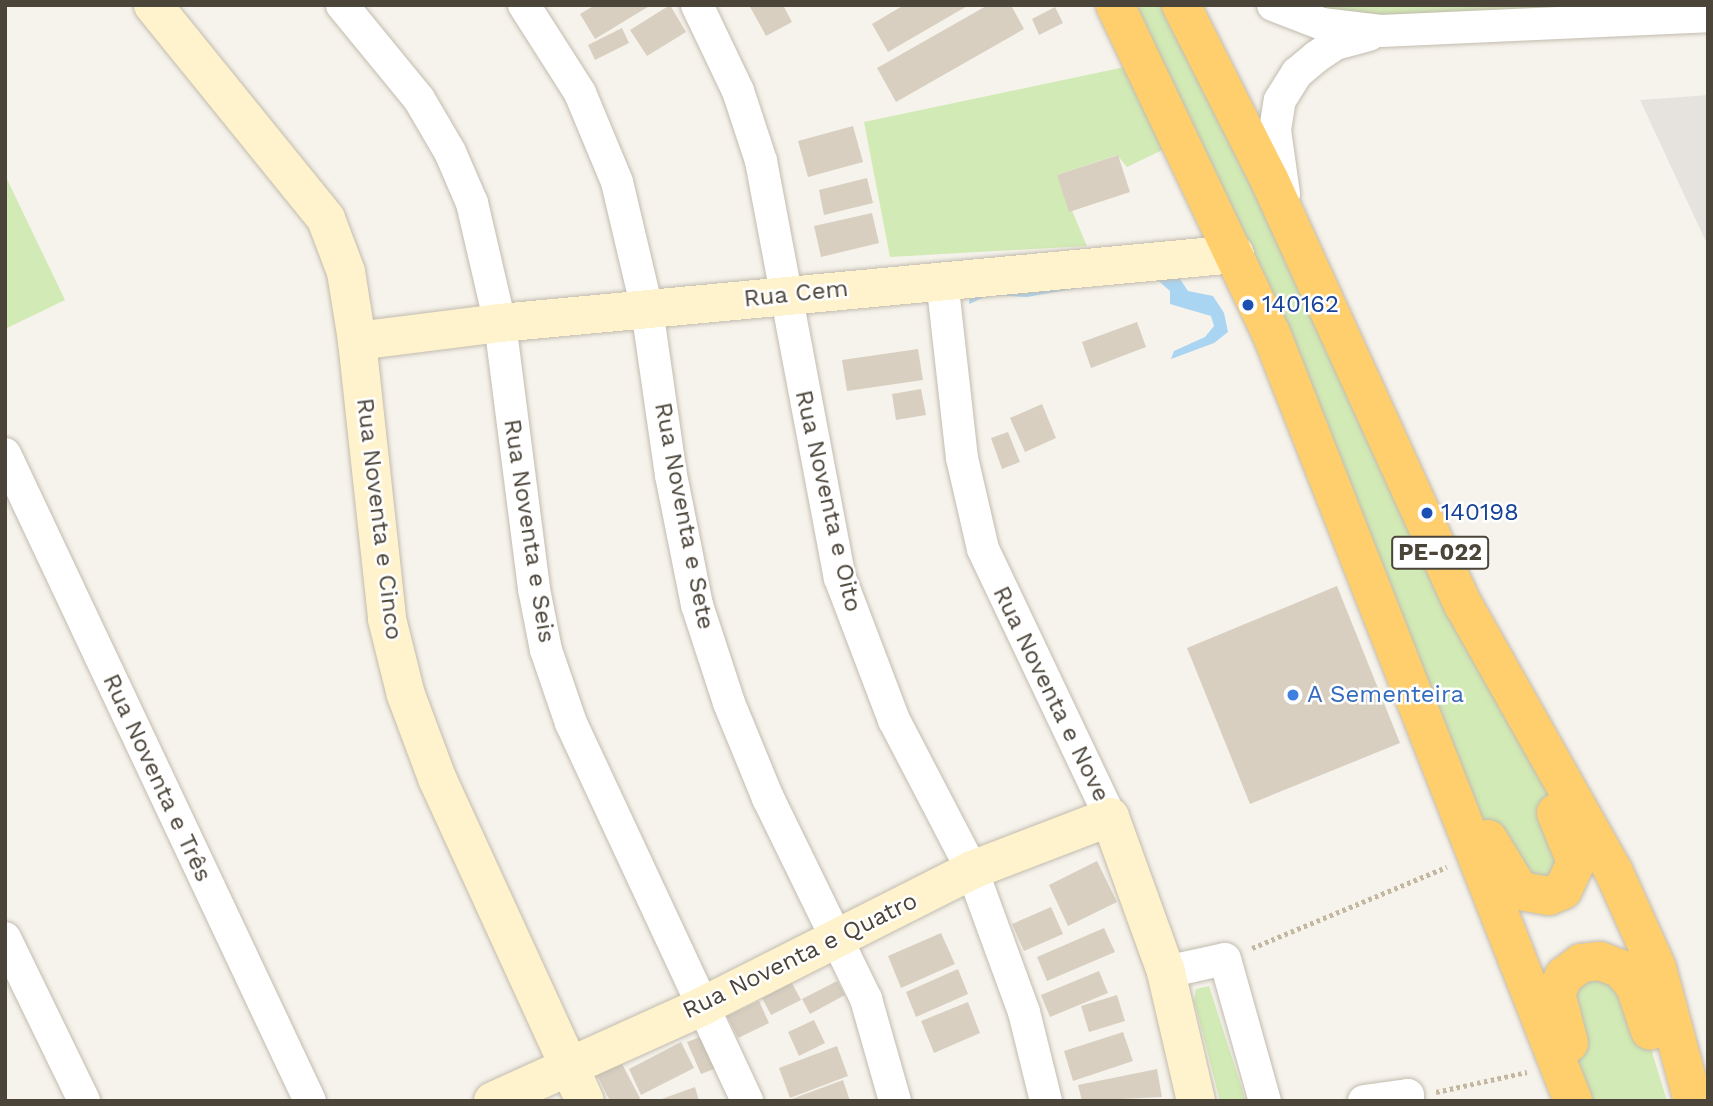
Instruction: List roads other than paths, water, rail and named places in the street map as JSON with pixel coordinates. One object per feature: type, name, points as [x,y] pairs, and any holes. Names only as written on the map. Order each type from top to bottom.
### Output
[{"type":"highway","name":"PE-022","points":[[1115,5],[1271,332],[1474,856],[1573,1101]]},
{"type":"highway","name":"PE-022","points":[[1181,5],[1269,179],[1292,238],[1464,606],[1613,870],[1657,968],[1693,1101]]},
{"type":"highway","points":[[1351,542],[1402,626],[1473,807],[1500,863],[1520,891],[1549,895],[1563,890],[1574,874],[1574,846],[1492,695],[1474,649],[1464,606]]},
{"type":"highway","points":[[1591,1101],[1562,1022],[1556,993],[1572,968],[1600,961],[1621,969],[1635,986],[1669,1101]]},
{"type":"street","name":"Rua Noventa e Cinco","points":[[153,5],[326,219],[346,272],[357,341],[387,619],[406,695],[437,778],[585,1101]]},
{"type":"street","name":"Rua Noventa e Seis","points":[[342,5],[419,99],[450,152],[472,204],[500,323],[534,589],[546,650],[571,723],[747,1101]]},
{"type":"street","name":"Rua Noventa e Sete","points":[[524,5],[580,93],[617,182],[647,309],[671,475],[697,605],[729,703],[768,798],[866,999],[895,1101]]},
{"type":"street","name":"Rua Noventa e Oito","points":[[697,5],[738,91],[761,161],[787,295],[800,383],[840,579],[894,720],[972,870],[1024,1012],[1046,1101]]},
{"type":"street","points":[[1273,5],[1322,24],[1381,31],[1708,16]]},
{"type":"street","points":[[1292,238],[1277,161],[1275,130],[1280,100],[1297,73],[1335,44],[1381,31]]},
{"type":"street","name":"Rua Cem","points":[[357,341],[500,323],[1235,254]]},
{"type":"street","name":"Rua Noventa e Nove","points":[[942,280],[962,458],[983,549],[1110,817],[1166,972],[1196,1101]]},
{"type":"street","name":"Rua Noventa e Três","points":[[5,454],[310,1101]]},
{"type":"street","name":"Rua Noventa e Quatro","points":[[493,1101],[703,1006],[839,940],[972,870],[1110,817]]},
{"type":"street","points":[[5,938],[84,1101]]},
{"type":"street","points":[[1166,972],[1225,959],[1265,1101]]},
{"type":"street","points":[[1364,1101],[1408,1098]]},
{"type":"water","points":[[1174,270],[1188,291],[1213,296],[1224,313],[1228,332],[1214,343],[1171,359],[1174,351],[1205,337],[1214,326],[1211,316],[1170,304],[1170,291],[1152,275],[1027,297],[989,295],[969,304],[971,291]]},
{"type":"place","name":"140162","points":[[1248,305]]},
{"type":"place","name":"140198","points":[[1427,513]]},
{"type":"place","name":"A Sementeira","points":[[1293,695]]}]
